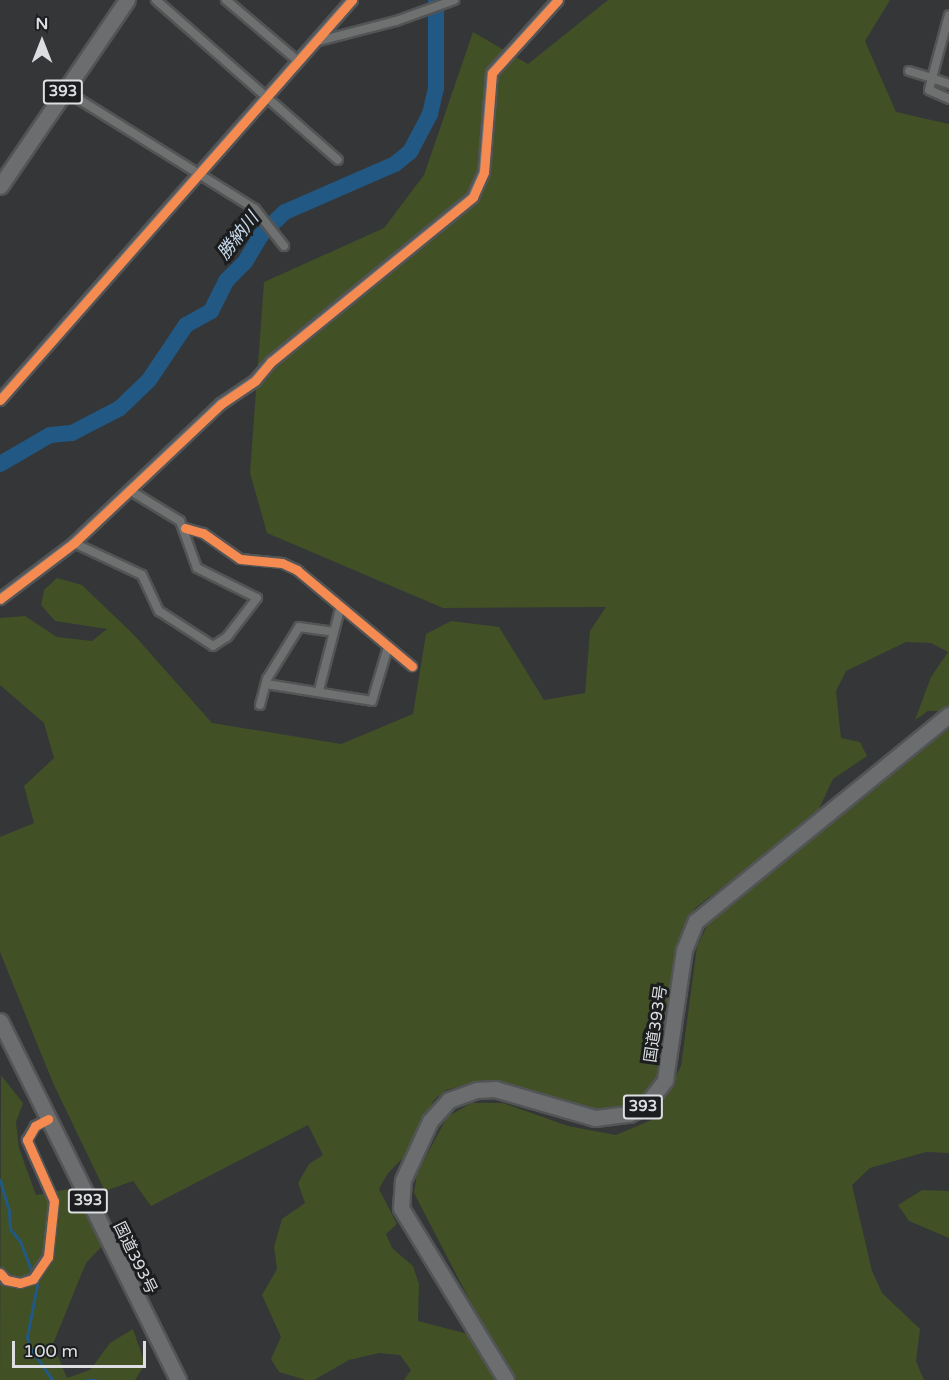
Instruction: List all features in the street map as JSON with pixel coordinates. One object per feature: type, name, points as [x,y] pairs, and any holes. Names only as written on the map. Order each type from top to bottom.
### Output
[{"type":"highway","name":"393","points":[[0,186],[127,0]]},
{"type":"highway","name":"国道393号","points":[[506,1380],[401,1208],[403,1180],[430,1121],[449,1101],[477,1090],[495,1089],[595,1118],[629,1114],[645,1106],[665,1080],[684,950],[696,921],[949,715]]},
{"type":"highway","name":"国道393号","points":[[0,1021],[178,1380]]},
{"type":"street","points":[[156,0],[338,160]]},
{"type":"street","points":[[226,0],[297,61]]},
{"type":"street","points":[[0,400],[202,175],[269,98],[297,61],[352,0]]},
{"type":"street","points":[[315,42],[454,0]]},
{"type":"street","points":[[0,599],[74,543],[221,404],[255,381],[271,362],[473,197],[484,172],[492,73],[558,0]]},
{"type":"street","points":[[949,15],[929,90],[949,99]]},
{"type":"street","points":[[909,71],[949,84]]},
{"type":"street","points":[[64,90],[255,209],[284,246]]},
{"type":"street","points":[[74,543],[142,575],[159,610],[213,645],[227,637],[256,598],[197,568],[189,555],[185,528],[180,521],[131,491]]},
{"type":"street","points":[[185,528],[203,533],[240,559],[282,563],[297,570],[340,609],[411,666]]},
{"type":"street","points":[[319,690],[340,609]]},
{"type":"street","points":[[260,705],[266,684],[299,627],[333,632]]},
{"type":"street","points":[[266,684],[319,690],[372,700],[388,647]]},
{"type":"street","points":[[0,1273],[6,1280],[20,1283],[33,1279],[48,1257],[54,1201],[27,1140],[35,1126],[48,1119]]},
{"type":"green space","points":[[608,0],[890,0],[865,41],[896,112],[949,124],[949,706],[943,711],[928,711],[915,720],[931,677],[948,652],[931,643],[906,642],[846,671],[836,691],[841,738],[860,742],[867,756],[833,779],[816,815],[694,909],[681,937],[657,1077],[643,1096],[626,1107],[587,1112],[508,1084],[482,1080],[446,1090],[434,1100],[404,1157],[388,1173],[379,1189],[397,1224],[386,1234],[392,1248],[413,1266],[419,1284],[418,1321],[468,1334],[498,1380],[404,1380],[411,1370],[400,1355],[379,1353],[349,1360],[314,1380],[306,1380],[279,1372],[271,1359],[281,1337],[262,1295],[277,1269],[274,1247],[282,1219],[305,1203],[298,1183],[309,1164],[323,1155],[308,1125],[151,1206],[133,1181],[105,1191],[53,1083],[0,952],[0,837],[34,823],[24,786],[54,758],[44,723],[0,685],[0,618],[25,616],[57,637],[92,641],[107,629],[55,621],[41,605],[44,590],[57,578],[82,585],[135,636],[212,723],[341,744],[413,714],[426,634],[451,621],[499,627],[544,700],[585,693],[590,631],[606,607],[443,608],[267,533],[250,473],[264,282],[384,228],[424,175],[473,32],[528,64]]},
{"type":"green space","points":[[949,729],[949,1153],[926,1152],[870,1168],[852,1185],[872,1271],[882,1293],[920,1329],[916,1361],[924,1380],[517,1380],[483,1326],[414,1193],[417,1173],[447,1117],[471,1103],[503,1103],[568,1126],[616,1135],[654,1119],[681,1066],[697,946],[709,922]]},
{"type":"green space","points":[[1,1075],[23,1103],[16,1122],[19,1148],[36,1195],[75,1188],[102,1246],[86,1263],[53,1344],[67,1378],[90,1370],[110,1343],[133,1329],[145,1364],[135,1380],[0,1380]]},
{"type":"green space","points":[[922,1190],[949,1191],[949,1238],[909,1221],[898,1205]]},
{"type":"waterway","name":"勝納川","points":[[0,464],[50,435],[72,433],[120,408],[149,380],[186,325],[211,311],[226,281],[245,262],[261,235],[285,212],[395,164],[410,152],[430,114],[436,89],[436,0]]},
{"type":"waterway","points":[[0,1180],[9,1211],[10,1229],[20,1241],[37,1285],[27,1337],[30,1348],[52,1380]]},
{"type":"waterway","points":[[86,1380],[95,1380]]},
{"type":"cycle path","points":[[0,400],[352,0]]},
{"type":"cycle path","points":[[0,599],[74,543],[221,404],[255,381],[271,362],[473,197],[484,172],[492,73],[558,0]]},
{"type":"cycle path","points":[[185,528],[203,533],[240,559],[282,563],[297,570],[412,666]]},
{"type":"cycle path","points":[[0,1273],[6,1280],[20,1283],[33,1279],[48,1257],[54,1201],[27,1140],[35,1126],[48,1119]]}]
